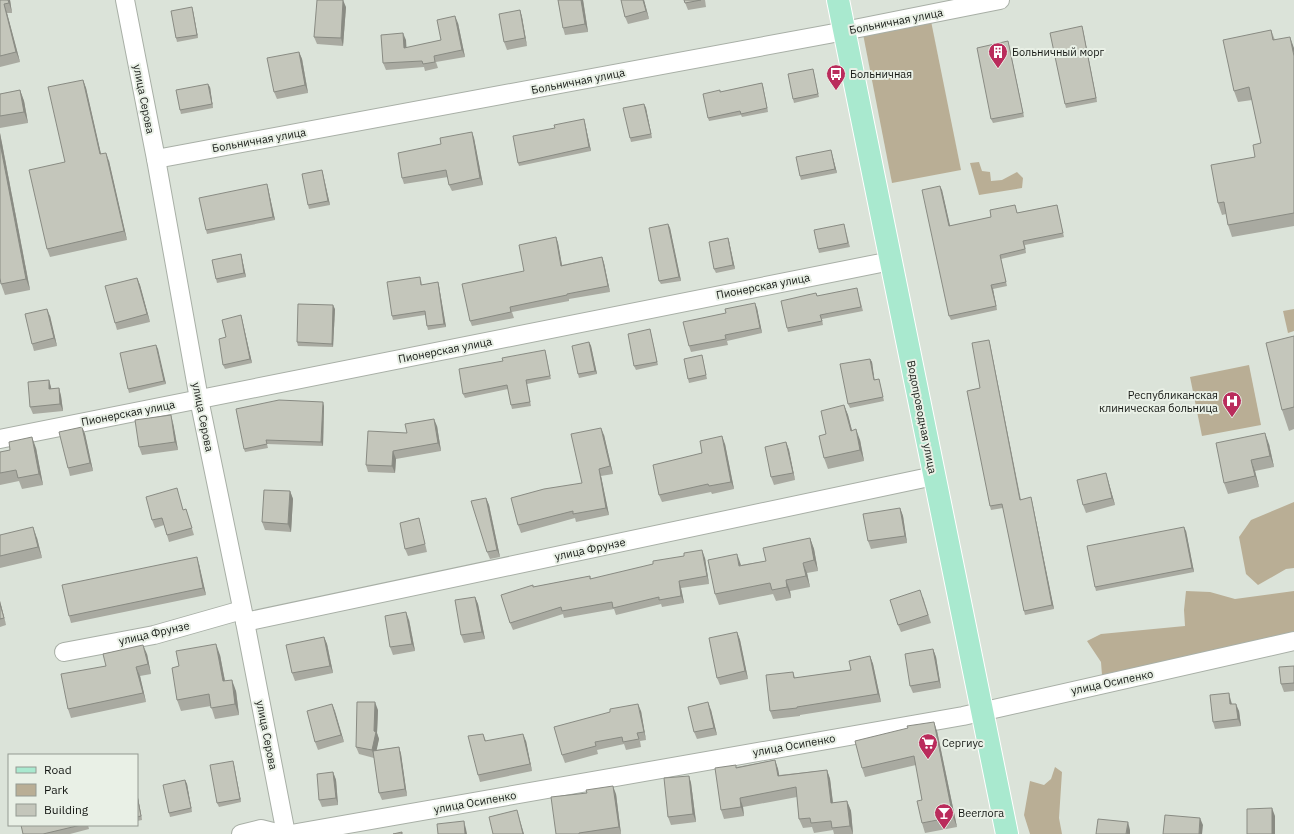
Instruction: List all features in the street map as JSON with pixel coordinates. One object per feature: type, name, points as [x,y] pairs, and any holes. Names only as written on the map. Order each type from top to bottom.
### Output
[{"type":"main road","name":"Водопроводная улица","points":[[838,0],[1006,834]]},
{"type":"street","name":"улица Серова","points":[[125,0],[156,159],[199,399],[244,616],[286,834]]},
{"type":"street","name":"Больничная улица","points":[[156,159],[844,32],[1000,0]]},
{"type":"street","name":"Пионерская улица","points":[[0,439],[891,261]]},
{"type":"street","name":"улица Фрунзе","points":[[64,652],[934,476]]},
{"type":"street","name":"улица Осипенко","points":[[292,834],[982,712],[1294,641]]},
{"type":"street","points":[[241,834],[261,830],[281,834]]},
{"type":"green space","points":[[931,21],[961,170],[892,183],[863,34]]},
{"type":"green space","points":[[979,162],[982,171],[990,172],[991,181],[1002,180],[1017,172],[1023,178],[1022,188],[979,195],[970,163]]},
{"type":"green space","points":[[1294,309],[1294,331],[1288,333],[1283,311]]},
{"type":"green space","points":[[1249,365],[1261,425],[1202,436],[1190,377]]},
{"type":"green space","points":[[1294,502],[1294,568],[1286,569],[1258,585],[1246,574],[1239,537],[1251,520]]},
{"type":"green space","points":[[1186,591],[1210,592],[1235,599],[1294,591],[1294,632],[1102,675],[1101,662],[1087,641],[1101,634],[1185,626],[1184,610]]},
{"type":"green space","points":[[1055,767],[1062,772],[1059,818],[1062,834],[1030,834],[1024,815],[1030,781],[1044,785],[1051,779]]},
{"type":"building","points":[[0,0],[8,0],[9,3],[4,4],[16,52],[0,56]]},
{"type":"building","points":[[317,0],[343,0],[341,38],[314,37]]},
{"type":"building","points":[[558,0],[581,0],[585,24],[563,28]]},
{"type":"building","points":[[621,0],[643,0],[646,11],[625,17]]},
{"type":"building","points":[[684,0],[701,0],[685,3]]},
{"type":"building","points":[[192,7],[197,35],[176,38],[171,11]]},
{"type":"building","points":[[520,10],[525,38],[504,42],[499,14]]},
{"type":"building","points":[[455,16],[462,50],[434,56],[435,62],[423,64],[422,61],[383,63],[381,35],[403,33],[404,48],[441,40],[437,20]]},
{"type":"building","points":[[1082,26],[1096,98],[1065,104],[1050,33]]},
{"type":"building","points":[[1271,30],[1273,40],[1290,37],[1294,56],[1294,213],[1228,225],[1224,202],[1218,203],[1211,165],[1255,157],[1253,145],[1261,143],[1249,87],[1234,91],[1223,40]]},
{"type":"building","name":"Больничный морг","points":[[1008,41],[1023,113],[991,119],[977,48]]},
{"type":"building","points":[[299,52],[305,85],[274,92],[267,58]]},
{"type":"building","points":[[813,69],[818,94],[793,99],[788,74]]},
{"type":"building","points":[[83,80],[100,154],[106,153],[124,231],[47,249],[29,170],[65,162],[48,87]]},
{"type":"building","points":[[762,83],[767,108],[741,114],[740,111],[708,118],[703,94]]},
{"type":"building","points":[[208,84],[212,104],[180,110],[176,90]]},
{"type":"building","points":[[20,90],[24,112],[0,116],[0,94]]},
{"type":"building","points":[[644,104],[651,134],[630,138],[623,108]]},
{"type":"building","points":[[584,119],[589,147],[518,163],[513,136],[555,128],[554,125]]},
{"type":"building","points":[[472,132],[480,178],[449,185],[446,170],[402,178],[398,153],[441,144],[440,138]]},
{"type":"building","points":[[0,143],[26,279],[1,284],[0,278]]},
{"type":"building","points":[[831,150],[835,169],[800,176],[796,157]]},
{"type":"building","points":[[322,170],[328,201],[308,205],[302,174]]},
{"type":"building","points":[[267,184],[273,217],[206,230],[199,198]]},
{"type":"building","points":[[940,186],[949,226],[991,217],[990,210],[1015,205],[1017,213],[1057,205],[1063,233],[1023,241],[1025,249],[1000,255],[1006,282],[991,285],[996,306],[949,316],[922,190]]},
{"type":"building","points":[[668,224],[679,277],[659,281],[649,228]]},
{"type":"building","points":[[844,224],[848,243],[818,249],[814,230]]},
{"type":"building","points":[[556,237],[561,266],[602,257],[608,286],[510,307],[511,312],[470,321],[462,284],[524,271],[519,245]]},
{"type":"building","points":[[728,238],[733,265],[714,269],[709,242]]},
{"type":"building","points":[[241,254],[244,273],[216,279],[212,260]]},
{"type":"building","points":[[420,277],[421,285],[438,282],[444,324],[427,326],[425,311],[392,316],[387,282]]},
{"type":"building","points":[[137,278],[147,314],[115,323],[105,286]]},
{"type":"building","points":[[857,288],[861,307],[820,315],[822,321],[787,328],[781,301],[816,293],[817,296]]},
{"type":"building","points":[[755,303],[760,328],[725,335],[726,339],[689,346],[683,322],[726,313],[725,309]]},
{"type":"building","points":[[298,304],[333,305],[332,344],[297,342]]},
{"type":"building","points":[[47,309],[54,338],[32,344],[25,314]]},
{"type":"building","points":[[241,315],[250,359],[223,365],[219,339],[226,337],[222,320]]},
{"type":"building","points":[[650,329],[657,362],[634,366],[628,334]]},
{"type":"building","points":[[1294,336],[1294,407],[1282,410],[1266,343]]},
{"type":"building","points":[[989,340],[1020,500],[1031,497],[1052,605],[1024,611],[1002,504],[990,506],[967,391],[980,388],[972,343]]},
{"type":"building","points":[[589,342],[595,371],[578,374],[572,346]]},
{"type":"building","points":[[156,345],[164,381],[128,389],[120,353]]},
{"type":"building","points":[[545,350],[550,376],[526,380],[530,402],[511,405],[507,385],[463,394],[459,369],[503,361],[502,358]]},
{"type":"building","points":[[702,355],[706,375],[688,379],[684,359]]},
{"type":"building","points":[[870,359],[874,380],[879,379],[883,397],[848,404],[840,364]]},
{"type":"building","points":[[49,380],[49,389],[59,388],[60,404],[30,407],[28,382]]},
{"type":"building","points":[[279,400],[323,402],[321,442],[266,440],[267,444],[244,449],[236,409]]},
{"type":"building","points":[[844,405],[851,431],[856,429],[860,450],[824,458],[819,436],[826,434],[821,411]]},
{"type":"building","points":[[171,415],[175,442],[139,447],[135,420]]},
{"type":"building","points":[[434,419],[438,443],[393,451],[392,466],[366,465],[368,431],[407,433],[405,424]]},
{"type":"building","points":[[82,427],[90,463],[68,468],[59,432]]},
{"type":"building","points":[[601,428],[610,466],[599,469],[606,508],[573,514],[573,511],[518,525],[511,498],[544,489],[582,483],[571,434]]},
{"type":"building","points":[[1265,433],[1270,456],[1251,460],[1255,476],[1224,483],[1216,443]]},
{"type":"building","points":[[722,436],[731,482],[709,486],[708,484],[659,495],[653,465],[702,453],[700,441]]},
{"type":"building","points":[[32,437],[39,474],[18,478],[16,470],[0,473],[0,452],[10,450],[9,442]]},
{"type":"building","points":[[786,442],[793,473],[771,477],[765,447]]},
{"type":"building","points":[[1106,473],[1112,498],[1083,505],[1077,480]]},
{"type":"building","points":[[177,488],[183,510],[186,509],[192,528],[167,535],[162,518],[152,520],[146,497]]},
{"type":"building","points":[[264,490],[290,491],[288,524],[262,522]]},
{"type":"building","points":[[486,498],[497,550],[487,552],[471,501]]},
{"type":"building","points":[[900,508],[905,536],[868,541],[863,514]]},
{"type":"building","points":[[419,518],[425,544],[405,549],[400,523]]},
{"type":"building","points":[[33,527],[38,547],[0,556],[0,535]]},
{"type":"building","points":[[1184,527],[1192,568],[1095,587],[1087,546]]},
{"type":"building","points":[[810,538],[814,560],[803,563],[806,576],[786,580],[787,587],[772,590],[770,583],[715,594],[708,560],[737,554],[739,566],[766,561],[763,548]]},
{"type":"building","points":[[702,550],[707,576],[679,581],[681,596],[659,600],[659,597],[613,608],[612,602],[562,611],[561,607],[510,623],[501,595],[533,585],[533,587],[590,576],[590,579],[653,564],[653,561],[684,556],[684,553]]},
{"type":"building","points":[[197,557],[203,588],[69,616],[62,585]]},
{"type":"building","points":[[920,590],[928,615],[898,625],[890,600]]},
{"type":"building","points":[[475,597],[482,632],[461,635],[455,600]]},
{"type":"building","points":[[0,604],[4,618],[0,619]]},
{"type":"building","points":[[406,612],[412,644],[390,647],[385,616]]},
{"type":"building","points":[[737,632],[745,671],[717,678],[709,638]]},
{"type":"building","points":[[324,637],[330,666],[292,673],[286,645]]},
{"type":"building","points":[[216,644],[223,681],[232,680],[235,704],[211,708],[209,694],[177,700],[172,668],[179,666],[176,651]]},
{"type":"building","points":[[143,645],[148,664],[136,667],[143,693],[68,709],[61,674],[106,666],[103,654]]},
{"type":"building","points":[[933,649],[939,681],[910,686],[905,654]]},
{"type":"building","points":[[870,656],[878,694],[797,708],[770,711],[766,675],[793,672],[794,678],[851,670],[849,661]]},
{"type":"building","points":[[1294,666],[1294,683],[1281,684],[1279,667]]},
{"type":"building","points":[[1229,693],[1230,704],[1236,704],[1238,719],[1213,722],[1210,695]]},
{"type":"building","points":[[357,702],[375,702],[374,731],[376,732],[372,750],[356,747]]},
{"type":"building","points":[[708,702],[714,728],[694,732],[688,707]]},
{"type":"building","points":[[332,704],[341,735],[315,742],[307,711]]},
{"type":"building","points":[[638,704],[644,732],[637,733],[639,739],[623,742],[622,737],[595,742],[596,746],[562,755],[554,727],[610,712],[610,709]]},
{"type":"building","points":[[934,722],[953,817],[922,823],[917,801],[922,800],[914,756],[862,768],[855,741],[908,728],[907,726]]},
{"type":"building","points":[[483,734],[485,741],[523,734],[530,764],[478,775],[468,736]]},
{"type":"building","points":[[399,747],[405,789],[379,793],[373,751]]},
{"type":"building","points":[[775,760],[778,776],[827,770],[831,803],[847,801],[850,826],[832,828],[831,821],[811,823],[810,818],[799,819],[796,787],[740,798],[741,807],[721,810],[715,768],[736,765],[736,768]]},
{"type":"building","points":[[233,761],[240,799],[217,803],[210,765]]},
{"type":"building","points":[[333,772],[336,798],[319,800],[317,774]]},
{"type":"building","points":[[689,776],[693,814],[668,817],[664,778]]},
{"type":"building","points":[[185,780],[191,808],[169,813],[163,785]]},
{"type":"building","points":[[613,786],[619,827],[579,834],[556,834],[551,797],[587,793],[586,790]]},
{"type":"building","points":[[138,801],[141,816],[138,817]]},
{"type":"building","points":[[1272,808],[1272,834],[1247,834],[1247,809]]},
{"type":"building","points":[[517,810],[523,834],[493,834],[489,817]]},
{"type":"building","points":[[1165,815],[1200,818],[1199,834],[1163,834]]},
{"type":"building","points":[[1098,819],[1128,822],[1126,834],[1096,834]]},
{"type":"building","points":[[464,821],[465,834],[438,834],[437,824]]},
{"type":"building","points":[[21,826],[77,826],[43,834],[23,834]]},
{"type":"place","name":"Больничный морг","points":[[998,69]]},
{"type":"place","name":"Больничная","points":[[836,91]]},
{"type":"place","name":"Республиканская клиническая больница","points":[[1232,418]]},
{"type":"place","name":"Сергиус","points":[[928,760]]},
{"type":"place","name":"Beerлога","points":[[944,830]]}]
